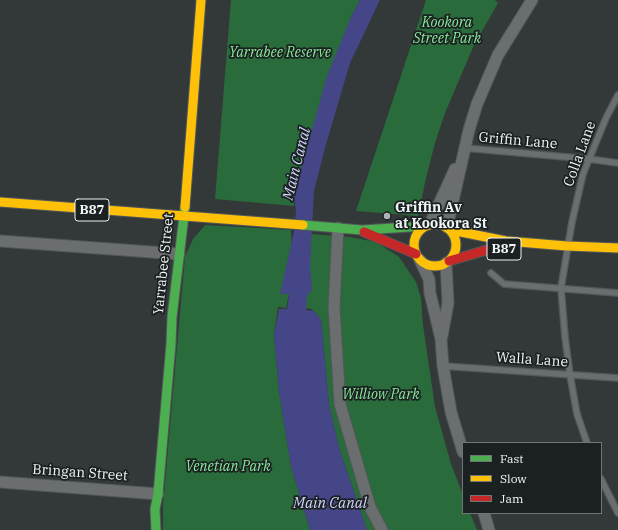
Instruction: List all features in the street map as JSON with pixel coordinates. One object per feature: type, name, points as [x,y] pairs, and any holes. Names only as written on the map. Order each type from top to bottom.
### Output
[{"type":"main road","name":"Yarrabee Street","points":[[156,530],[155,509],[158,494],[172,317],[184,217],[201,0]]},
{"type":"main road","name":"B87","points":[[0,202],[362,230],[442,224],[449,228],[506,241],[585,248],[618,248]]},
{"type":"main road","points":[[418,257],[414,247],[414,241],[420,230],[428,225]]},
{"type":"main road","points":[[448,262],[454,255],[456,248],[456,241],[449,228]]},
{"type":"main road","name":"B87","points":[[362,230],[418,257],[430,266],[436,266],[490,249],[564,246]]},
{"type":"main road","name":"B87","points":[[585,248],[610,257]]},
{"type":"street","points":[[449,228],[464,148],[476,104],[486,80],[505,43],[532,0]]},
{"type":"street","points":[[428,225],[464,148]]},
{"type":"street","points":[[338,228],[334,307],[340,404],[370,507],[382,530]]},
{"type":"street","points":[[0,241],[179,254]]},
{"type":"street","points":[[418,257],[429,278],[430,293],[441,339],[451,412],[462,449]]},
{"type":"street","points":[[441,339],[448,303],[448,262]]},
{"type":"street","name":"Bringan Street","points":[[0,482],[158,494]]},
{"type":"street","points":[[484,514],[489,530]]},
{"type":"lane","name":"Colla Lane","points":[[587,442],[578,414],[570,375],[565,337],[561,288],[564,246],[583,174],[606,118],[618,95]]},
{"type":"lane","name":"Griffin Lane","points":[[464,148],[589,158],[618,163]]},
{"type":"lane","points":[[491,273],[504,284],[618,293]]},
{"type":"lane","name":"Walla Lane","points":[[444,366],[618,378]]},
{"type":"lane","points":[[602,481],[618,513]]},
{"type":"green space","name":"Yarrabee Reserve","points":[[231,0],[360,0],[351,17],[307,147],[294,197],[294,206],[215,199]]},
{"type":"green space","name":"Kookora Street Park","points":[[426,0],[495,0],[498,3],[474,45],[445,113],[435,143],[418,216],[356,211]]},
{"type":"green space","name":"Venetian Park","points":[[205,225],[291,230],[292,264],[280,294],[289,294],[286,308],[278,307],[274,335],[279,392],[291,466],[310,530],[163,530],[163,505],[185,257],[193,239]]},
{"type":"green space","name":"Williow Park","points":[[311,234],[350,237],[376,242],[399,257],[416,282],[421,298],[423,325],[435,407],[451,464],[462,492],[462,514],[470,514],[477,530],[367,530],[340,451],[329,405],[321,319],[312,309],[305,308],[304,297]]},
{"type":"water","name":"Main Canal","points":[[360,0],[380,0],[350,63],[314,191],[310,265],[312,290],[307,296],[306,310],[314,311],[321,319],[329,405],[340,451],[367,530],[310,530],[291,466],[279,392],[274,335],[279,309],[287,309],[289,294],[280,294],[294,231],[296,211],[294,197],[327,76],[351,17]]},
{"type":"traffic: fast","points":[[156,530],[155,509],[158,494],[172,317],[185,207]]},
{"type":"traffic: fast","points":[[303,225],[362,230],[425,226]]},
{"type":"traffic: slow","points":[[185,207],[201,0]]},
{"type":"traffic: slow","points":[[0,202],[303,225]]},
{"type":"traffic: slow","points":[[431,224],[439,224],[447,227],[453,233],[456,245],[453,257],[447,263],[439,266],[431,266],[423,263],[417,257],[414,249],[414,241],[417,233],[423,227],[431,224]]},
{"type":"traffic: slow","points":[[451,230],[506,241],[618,248]]},
{"type":"traffic: jam","points":[[364,232],[416,254]]},
{"type":"traffic: jam","points":[[449,261],[490,249],[512,248]]},
{"type":"place","name":"Griffin Av at Kookora St","points":[[387,216]]}]
